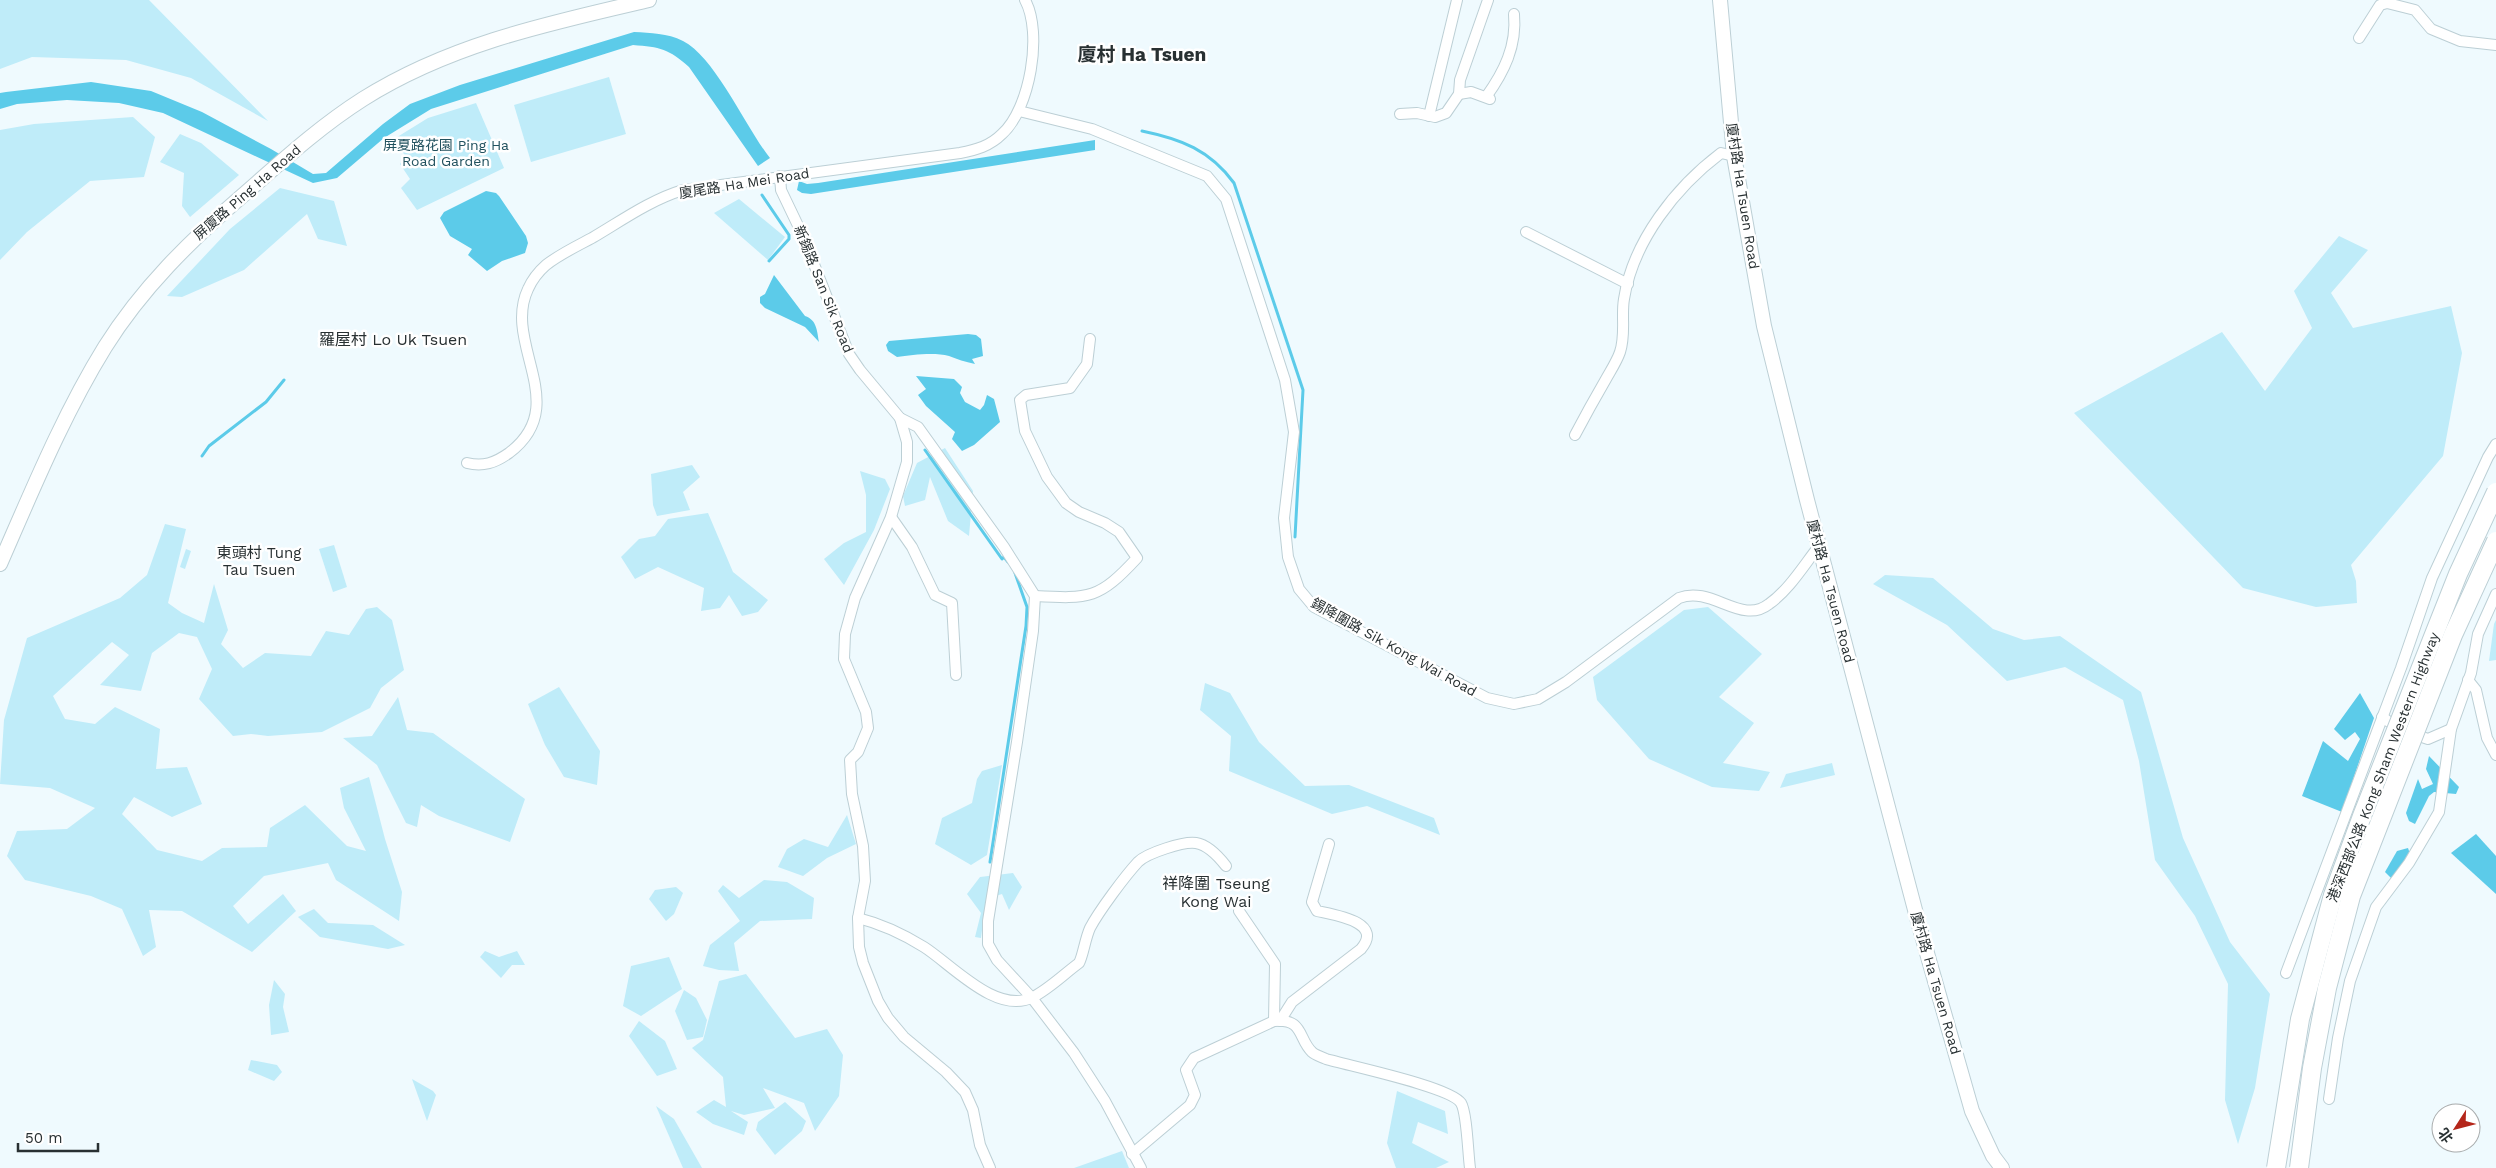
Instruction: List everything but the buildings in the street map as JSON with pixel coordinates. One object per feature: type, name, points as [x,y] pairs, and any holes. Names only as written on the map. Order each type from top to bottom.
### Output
[{"type":"highway","name":"港深西部公路 Kong Sham Western Highway","points":[[2276,1168],[2300,1020],[2333,895],[2362,816],[2458,574],[2496,492]]},
{"type":"highway","name":"港深西部公路 Kong Sham Western Highway","points":[[2299,1168],[2312,1068],[2327,988],[2351,896],[2453,635],[2496,541]]},
{"type":"street","name":"屏廈路 Ping Ha Road","points":[[0,564],[72,406],[95,364],[122,322],[149,286],[192,240],[274,168],[325,126],[362,100],[397,80],[441,59],[502,37],[649,0]]},
{"type":"street","name":"廈尾路 Ha Mei Road","points":[[467,463],[479,466],[506,455],[523,438],[535,416],[537,390],[522,319],[526,294],[542,269],[553,260],[666,196],[694,188],[974,150],[989,144],[1001,135],[1019,111],[1034,46],[1034,23],[1025,0]]},
{"type":"street","points":[[1429,116],[1458,0]]},
{"type":"street","points":[[1400,114],[1417,113],[1440,117],[1446,113],[1459,94],[1460,80],[1488,0]]},
{"type":"street","name":"廈村路 Ha Tsuen Road","points":[[1720,0],[1734,156],[1764,326],[1919,925],[1972,1111],[1993,1156],[2002,1168]]},
{"type":"street","points":[[2359,38],[2380,5],[2386,3],[2415,10],[2431,29],[2460,41],[2483,46],[2496,45]]},
{"type":"street","points":[[1459,94],[1471,92],[1488,98],[1509,56],[1516,32],[1514,14]]},
{"type":"street","name":"錫降圍路 Sik Kong Wai Road","points":[[1019,111],[1092,129],[1207,176],[1226,199],[1285,380],[1294,432],[1284,518],[1288,557],[1299,589],[1314,606],[1486,698],[1514,704],[1538,699],[1566,682],[1679,598],[1688,594],[1698,594],[1746,612],[1768,606],[1820,546]]},
{"type":"street","points":[[1575,435],[1620,353],[1624,336],[1624,300],[1634,264],[1648,236],[1677,194],[1704,166],[1721,153],[1734,156]]},
{"type":"street","name":"新錫路 San Sik Road","points":[[780,176],[781,190],[803,236],[849,354],[900,418]]},
{"type":"street","points":[[1526,232],[1628,284]]},
{"type":"street","points":[[1035,596],[1075,598],[1093,595],[1109,586],[1137,558],[1118,532],[1105,522],[1079,512],[1066,503],[1047,477],[1025,431],[1020,400],[1026,395],[1070,388],[1088,364],[1090,339]]},
{"type":"street","points":[[900,418],[907,442],[908,462],[891,517],[855,598],[845,634],[844,659],[866,712],[868,728],[858,752],[850,760],[852,794],[863,846],[865,880],[858,918],[859,947],[878,1001],[904,1037],[946,1072],[965,1092],[973,1110],[980,1144],[990,1168]]},
{"type":"street","points":[[900,418],[918,427],[1004,547],[1035,596],[1033,631],[987,935],[988,944],[997,960],[1032,998],[1089,1076],[1141,1168]]},
{"type":"street","points":[[2286,973],[2432,578],[2488,457],[2496,444]]},
{"type":"street","points":[[891,517],[912,547],[935,595],[952,603],[956,675]]},
{"type":"street","points":[[2330,1099],[2338,1038],[2350,981],[2376,906],[2409,863],[2440,812],[2451,729],[2468,680],[2478,634],[2496,594]]},
{"type":"street","points":[[2468,680],[2476,690],[2487,738],[2496,755]]},
{"type":"street","points":[[2382,717],[2401,730],[2428,739],[2451,729]]},
{"type":"street","points":[[858,918],[884,926],[925,948],[994,997],[1018,1001],[1032,998],[1078,963],[1082,958],[1083,944],[1091,926],[1139,861],[1162,849],[1196,843],[1218,855],[1226,866]]},
{"type":"street","points":[[1132,1154],[1190,1105],[1195,1095],[1186,1070],[1194,1058],[1277,1021],[1292,1002],[1361,949],[1368,939],[1368,934],[1362,926],[1350,918],[1317,911],[1314,907],[1312,902],[1330,844]]},
{"type":"street","points":[[1239,911],[1275,964],[1277,1021]]},
{"type":"street","points":[[1277,1021],[1288,1022],[1301,1031],[1311,1052],[1326,1059],[1429,1086],[1456,1098],[1463,1108],[1470,1168]]},
{"type":"green space","points":[[0,0],[149,0],[268,121],[191,78],[126,60],[32,57],[0,69]]},
{"type":"green space","points":[[609,77],[626,134],[531,162],[514,105]]},
{"type":"green space","name":"屏夏路花園 Ping Ha Road Garden","points":[[476,103],[504,168],[417,210],[401,188],[410,179],[400,164],[406,157],[394,139],[428,118]]},
{"type":"green space","points":[[133,117],[155,137],[144,177],[90,181],[27,232],[0,260],[0,130],[34,124]]},
{"type":"green space","points":[[180,134],[201,143],[239,175],[190,217],[182,206],[184,173],[160,162]]},
{"type":"green space","points":[[280,188],[334,201],[347,246],[318,239],[307,214],[244,270],[182,297],[167,296],[230,229]]},
{"type":"green space","points":[[739,199],[785,237],[768,260],[714,213]]},
{"type":"green space","points":[[2339,236],[2368,250],[2331,293],[2353,328],[2451,306],[2462,353],[2443,456],[2351,565],[2356,581],[2357,603],[2316,607],[2243,588],[2074,413],[2222,332],[2265,391],[2312,328],[2294,291]]},
{"type":"green space","points":[[945,448],[973,491],[969,536],[948,521],[930,477],[925,500],[905,506],[903,496],[917,463]]},
{"type":"green space","points":[[692,465],[700,477],[683,492],[690,510],[657,516],[653,505],[651,474]]},
{"type":"green space","points":[[860,471],[885,479],[890,489],[874,530],[844,585],[824,559],[844,543],[866,532],[866,495]]},
{"type":"green space","points":[[708,513],[733,572],[768,600],[758,612],[742,616],[729,595],[720,608],[701,611],[704,588],[658,567],[635,579],[621,557],[639,539],[655,536],[668,519]]},
{"type":"green space","points":[[165,524],[186,529],[168,603],[182,613],[204,623],[214,584],[228,630],[221,644],[243,668],[265,653],[311,656],[326,631],[349,635],[366,609],[377,607],[392,620],[404,670],[381,688],[370,708],[322,732],[268,736],[251,734],[233,736],[199,699],[212,669],[197,637],[179,633],[152,653],[141,691],[100,685],[129,655],[112,642],[53,696],[65,719],[95,724],[115,707],[160,729],[156,769],[187,767],[202,804],[172,817],[134,797],[122,814],[157,850],[202,861],[222,848],[267,847],[270,828],[305,805],[347,846],[366,851],[344,808],[340,788],[369,777],[385,839],[402,892],[399,921],[336,880],[328,863],[264,876],[233,906],[248,924],[283,894],[296,911],[252,952],[182,911],[149,910],[156,947],[143,956],[122,909],[91,896],[25,880],[7,856],[17,831],[67,829],[95,808],[50,788],[0,784],[4,720],[27,638],[120,598],[147,575]]},
{"type":"green space","points":[[334,545],[347,587],[333,592],[319,549]]},
{"type":"green space","points":[[186,549],[191,551],[185,569],[180,567]]},
{"type":"green space","points":[[1885,575],[1933,578],[1993,629],[2024,640],[2060,636],[2141,692],[2183,838],[2230,942],[2270,994],[2255,1088],[2238,1144],[2225,1100],[2228,984],[2195,916],[2155,860],[2139,761],[2123,700],[2065,667],[2007,681],[1947,625],[1873,584]]},
{"type":"green space","points":[[1708,607],[1762,654],[1719,697],[1754,723],[1723,763],[1770,772],[1759,791],[1712,787],[1649,759],[1597,700],[1593,677],[1684,610]]},
{"type":"green space","points":[[2496,620],[2496,660],[2489,661],[2494,624]]},
{"type":"green space","points":[[1205,683],[1230,693],[1259,742],[1305,786],[1349,785],[1434,818],[1440,835],[1367,806],[1332,814],[1229,771],[1231,736],[1200,710]]},
{"type":"green space","points":[[559,687],[600,751],[597,785],[564,777],[545,745],[528,704]]},
{"type":"green space","points":[[398,697],[407,730],[433,733],[525,799],[510,842],[439,816],[421,805],[417,827],[406,823],[377,765],[343,738],[372,736]]},
{"type":"green space","points":[[1832,763],[1835,775],[1780,788],[1786,774]]},
{"type":"green space","points":[[1002,765],[987,855],[971,865],[935,844],[942,818],[972,803],[977,779],[982,771]]},
{"type":"green space","points":[[847,815],[856,844],[827,858],[803,876],[778,867],[787,849],[804,839],[828,847]]},
{"type":"green space","points":[[1013,873],[1022,887],[1009,910],[1002,894],[986,899],[981,938],[975,937],[981,913],[967,894],[980,877]]},
{"type":"green space","points":[[764,880],[787,882],[814,898],[812,919],[760,921],[734,943],[739,971],[719,970],[703,966],[710,945],[740,921],[718,891],[723,885],[739,898]]},
{"type":"green space","points":[[676,887],[683,893],[674,914],[666,921],[649,899],[655,890]]},
{"type":"green space","points":[[314,909],[328,923],[373,925],[405,945],[388,949],[320,937],[298,917]]},
{"type":"green space","points":[[485,951],[499,957],[517,951],[525,965],[512,965],[501,978],[480,957]]},
{"type":"green space","points":[[669,957],[682,989],[641,1016],[623,1006],[631,966]]},
{"type":"green space","points":[[746,974],[795,1038],[827,1029],[843,1055],[839,1096],[815,1131],[804,1103],[763,1088],[775,1108],[744,1115],[731,1111],[748,1122],[744,1135],[713,1124],[696,1112],[714,1100],[726,1107],[723,1077],[692,1048],[703,1040],[719,981]]},
{"type":"green space","points":[[274,980],[285,994],[283,1007],[289,1032],[271,1035],[269,1005]]},
{"type":"green space","points":[[684,990],[696,998],[707,1020],[703,1037],[687,1040],[675,1011]]},
{"type":"green space","points":[[639,1021],[665,1041],[677,1069],[657,1076],[629,1036]]},
{"type":"green space","points":[[251,1060],[277,1065],[282,1072],[274,1081],[248,1070]]},
{"type":"green space","points":[[412,1079],[433,1091],[436,1095],[427,1121]]},
{"type":"green space","points":[[1397,1091],[1445,1111],[1448,1134],[1418,1122],[1412,1143],[1449,1162],[1436,1168],[1396,1168],[1387,1143]]},
{"type":"green space","points":[[785,1102],[806,1121],[802,1131],[775,1155],[756,1130],[758,1122]]},
{"type":"green space","points":[[656,1106],[674,1119],[702,1168],[683,1168]]},
{"type":"green space","points":[[1122,1151],[1129,1168],[1074,1168]]},
{"type":"water","points":[[634,32],[671,36],[695,49],[730,94],[770,158],[758,166],[689,67],[682,61],[664,50],[633,45],[431,109],[384,138],[337,178],[313,183],[163,113],[119,103],[67,100],[17,104],[0,109],[0,93],[6,92],[91,82],[151,91],[202,112],[313,174],[326,173],[383,124],[410,104],[460,85]]},
{"type":"water","points":[[1095,140],[1095,150],[811,194],[802,193],[797,190],[799,181],[807,184],[818,183]]},
{"type":"water","points":[[486,191],[496,193],[499,196],[526,236],[528,243],[525,253],[502,261],[487,271],[468,255],[472,249],[450,236],[440,218],[444,212]]},
{"type":"water","points":[[774,275],[805,316],[812,320],[817,330],[819,342],[805,327],[765,308],[760,303],[760,297],[765,294]]},
{"type":"water","points":[[968,334],[976,335],[981,339],[983,356],[972,359],[975,364],[937,354],[897,357],[888,351],[886,345],[889,341]]},
{"type":"water","points":[[916,376],[954,379],[962,387],[960,393],[965,402],[980,410],[984,405],[987,395],[994,399],[1000,422],[974,445],[962,451],[952,439],[955,432],[926,406],[918,395],[926,389]]},
{"type":"water","points":[[2360,693],[2374,718],[2342,812],[2302,796],[2323,741],[2348,761],[2360,739],[2355,732],[2345,740],[2334,729]]},
{"type":"water","points":[[2429,756],[2459,787],[2456,794],[2434,792],[2429,796],[2415,824],[2409,821],[2406,813],[2418,779],[2422,789],[2433,784],[2426,769]]},
{"type":"water","points":[[2476,834],[2496,856],[2496,894],[2451,853]]},
{"type":"water","points":[[2408,848],[2413,863],[2403,879],[2391,878],[2385,872],[2397,851]]},
{"type":"waterway","points":[[1142,131],[1182,142],[1205,154],[1234,183],[1303,390],[1295,537]]},
{"type":"waterway","points":[[762,195],[789,235],[789,239],[769,261]]},
{"type":"waterway","points":[[202,456],[209,446],[266,402],[284,380]]},
{"type":"waterway","points":[[925,450],[1002,559],[1004,557],[1008,562]]},
{"type":"waterway","points":[[990,862],[1026,626],[1027,607],[1015,573]]},
{"type":"district","name":"廈村 Ha Tsuen","points":[[1142,54]]},
{"type":"district","name":"羅屋村 Lo Uk Tsuen","points":[[393,339]]},
{"type":"district","name":"東頭村 Tung Tau Tsuen","points":[[259,562]]},
{"type":"district","name":"祥降圍 Tseung Kong Wai","points":[[1216,892]]}]
